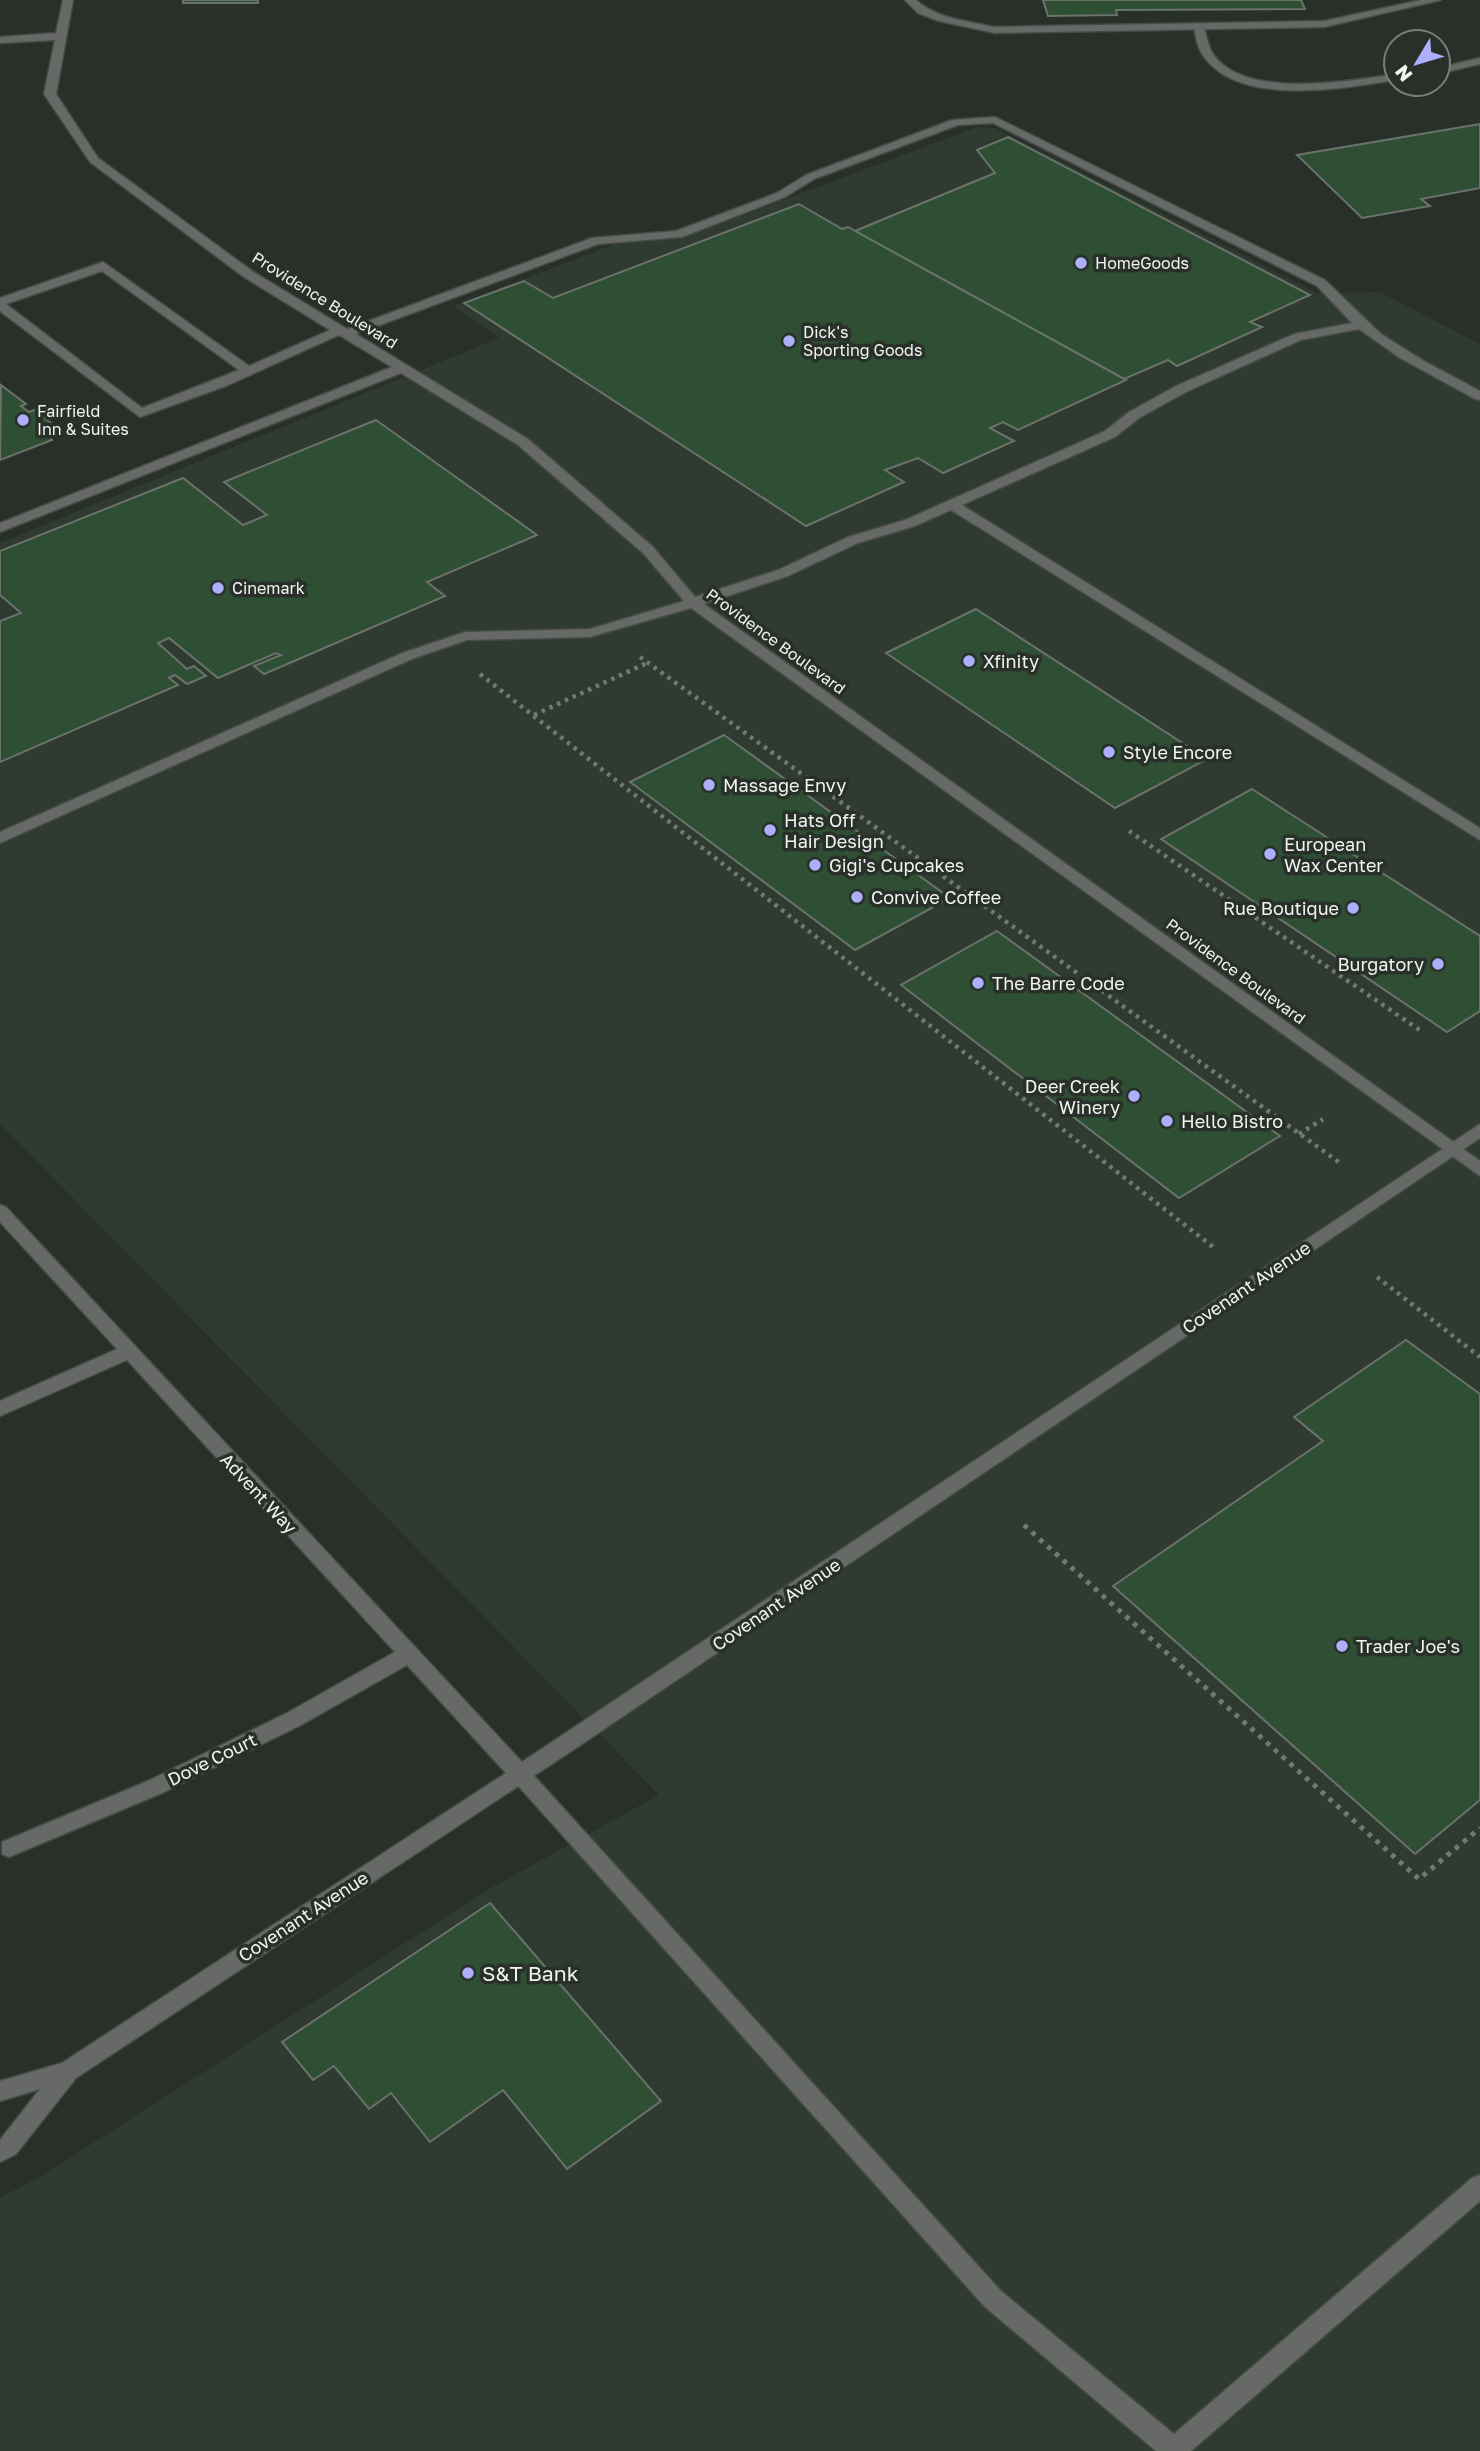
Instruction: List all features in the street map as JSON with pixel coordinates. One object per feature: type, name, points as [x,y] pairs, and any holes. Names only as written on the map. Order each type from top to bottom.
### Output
[{"type":"street","name":"Providence Boulevard","points":[[68,0],[50,94],[94,159],[248,274],[523,442],[648,550],[691,601],[1480,1170]]},
{"type":"street","points":[[910,0],[922,11],[943,19],[995,30],[1324,24],[1436,0]]},
{"type":"street","points":[[1199,28],[1204,49],[1211,61],[1229,73],[1257,84],[1323,85],[1382,79]]},
{"type":"street","points":[[0,40],[61,36]]},
{"type":"street","points":[[1452,68],[1480,61]]},
{"type":"street","points":[[0,304],[140,413],[343,332],[596,241],[678,234],[781,195],[810,177],[956,122],[995,120],[1014,127],[1321,283],[1339,298],[1361,325],[1409,359],[1480,396]]},
{"type":"street","points":[[0,304],[103,266],[248,371]]},
{"type":"street","points":[[0,838],[407,656],[466,636],[590,633],[637,621],[691,601],[783,573],[853,540],[910,523],[1110,434],[1134,415],[1181,389],[1298,337],[1361,325]]},
{"type":"street","points":[[0,528],[402,368]]},
{"type":"street","points":[[951,504],[1480,835]]},
{"type":"street","name":"Covenant Avenue","points":[[0,2091],[68,2071],[520,1774],[1480,1130]]},
{"type":"street","name":"Advent Way","points":[[0,1211],[520,1774],[993,2300],[1174,2450],[1480,2186]]},
{"type":"street","points":[[0,1409],[129,1351]]},
{"type":"street","name":"Dove Court","points":[[9,1848],[155,1787],[294,1718],[408,1655]]},
{"type":"street","name":"Covenant Avenue","points":[[0,2152],[8,2147],[68,2071]]},
{"type":"path","points":[[631,650],[1340,1163]]},
{"type":"path","points":[[534,715],[647,663]]},
{"type":"path","points":[[479,673],[1213,1247]]},
{"type":"path","points":[[1129,831],[1421,1031]]},
{"type":"path","points":[[1299,1134],[1324,1119]]},
{"type":"path","points":[[1377,1277],[1480,1357]]},
{"type":"path","points":[[1024,1525],[1419,1879],[1480,1828]]},
{"type":"shaded area","points":[[977,127],[995,128],[1317,293],[1380,292],[1480,344],[1480,2451],[0,2451],[0,2198],[43,2175],[489,1889],[659,1795],[0,1124],[0,543],[499,338],[453,306],[615,244],[685,237]]},
{"type":"building","points":[[183,0],[258,0],[258,3],[183,3]]},
{"type":"building","points":[[1043,0],[1301,0],[1305,9],[1116,10],[1117,15],[1048,16]]},
{"type":"building","points":[[1480,124],[1480,188],[1421,199],[1430,206],[1362,218],[1297,155]]},
{"type":"building","name":"HomeGoods","points":[[1008,137],[1310,295],[1250,322],[1262,327],[1177,366],[1168,360],[1124,379],[855,231],[995,173],[977,150]]},
{"type":"building","name":"Dick's Sporting Goods","points":[[799,204],[842,229],[848,227],[1126,380],[1018,430],[1003,422],[990,428],[1014,441],[943,473],[918,458],[885,470],[904,482],[806,526],[464,303],[524,281],[553,298]]},
{"type":"building","name":"Fairfield Inn & Suites","points":[[1,385],[26,404],[21,406],[29,412],[34,410],[56,427],[44,432],[52,440],[0,460]]},
{"type":"building","name":"Cinemark","points":[[376,420],[537,535],[427,582],[445,596],[264,674],[254,666],[281,655],[276,653],[218,678],[169,638],[158,643],[187,669],[194,666],[206,676],[187,684],[175,675],[169,678],[178,685],[0,762],[0,621],[21,613],[0,595],[0,551],[183,478],[243,525],[267,515],[224,482]]},
{"type":"building","points":[[976,609],[1207,759],[1115,808],[886,653]]},
{"type":"building","points":[[724,735],[950,898],[855,950],[630,782]]},
{"type":"building","points":[[1252,789],[1480,936],[1480,1011],[1447,1032],[1161,839]]},
{"type":"building","points":[[997,931],[1280,1136],[1179,1198],[901,985]]},
{"type":"building","points":[[1406,1340],[1480,1394],[1480,1800],[1415,1854],[1113,1586],[1323,1441],[1294,1417]]},
{"type":"building","name":"S&T Bank","points":[[490,1903],[661,2101],[567,2169],[503,2090],[430,2142],[391,2093],[369,2109],[334,2066],[313,2080],[282,2042]]},
{"type":"place","name":"HomeGoods","points":[[1081,263]]},
{"type":"place","name":"Dick's Sporting Goods","points":[[789,341]]},
{"type":"place","name":"Fairfield Inn & Suites","points":[[23,420]]},
{"type":"place","name":"Cinemark","points":[[218,588]]},
{"type":"place","name":"Xfinity","points":[[969,661]]},
{"type":"place","name":"Style Encore","points":[[1109,752]]},
{"type":"place","name":"Massage Envy","points":[[709,785]]},
{"type":"place","name":"Hats Off Hair Design","points":[[770,830]]},
{"type":"place","name":"European Wax Center","points":[[1270,854]]},
{"type":"place","name":"Gigi's Cupcakes","points":[[815,865]]},
{"type":"place","name":"Convive Coffee","points":[[857,897]]},
{"type":"place","name":"Rue Boutique","points":[[1353,908]]},
{"type":"place","name":"Burgatory","points":[[1438,964]]},
{"type":"place","name":"The Barre Code","points":[[978,983]]},
{"type":"place","name":"Deer Creek Winery","points":[[1134,1096]]},
{"type":"place","name":"Hello Bistro","points":[[1167,1121]]},
{"type":"place","name":"Trader Joe's","points":[[1342,1646]]},
{"type":"place","name":"S&T Bank","points":[[468,1973]]}]
